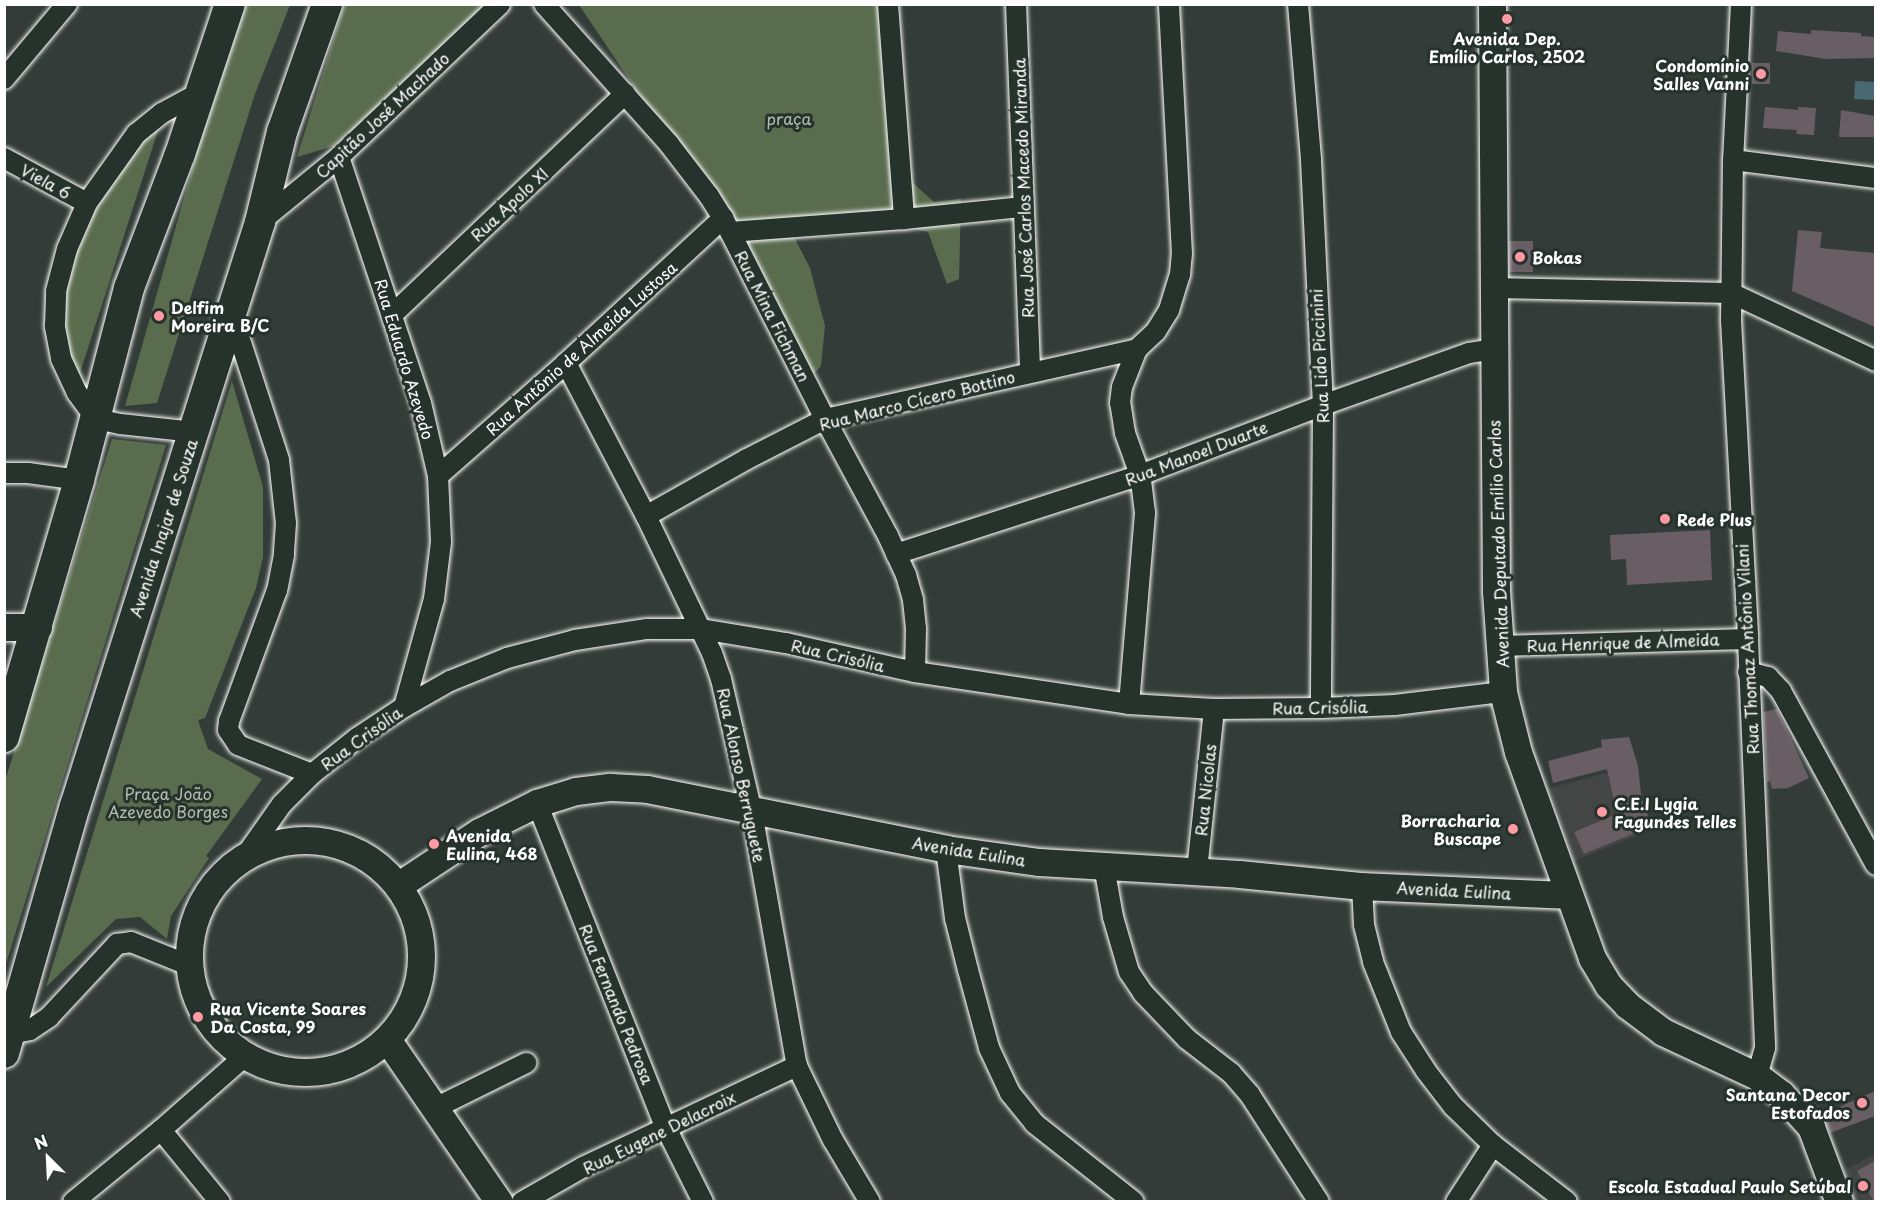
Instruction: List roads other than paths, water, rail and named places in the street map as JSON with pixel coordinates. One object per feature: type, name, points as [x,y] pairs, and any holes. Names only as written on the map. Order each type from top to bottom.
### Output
[{"type":"main road","points":[[4,736],[38,627],[96,419],[129,288],[201,92],[230,4]]},
{"type":"main road","name":"Avenida Inajar de Souza","points":[[7,1043],[75,806],[232,315],[260,222],[282,132],[327,4]]},
{"type":"street","points":[[6,72],[67,4]]},
{"type":"street","name":"Capitão José Machado","points":[[260,222],[339,157],[500,4]]},
{"type":"street","name":"Rua Mina Fichman","points":[[544,4],[681,159],[727,225],[896,554],[913,600],[916,629],[915,672]]},
{"type":"street","points":[[888,4],[904,219]]},
{"type":"street","name":"Rua José Carlos Macedo Miranda","points":[[1016,4],[1030,372]]},
{"type":"street","points":[[1130,704],[1145,540],[1145,513],[1140,475],[1125,433],[1120,403],[1122,387],[1137,349],[1156,331],[1169,310],[1180,275],[1180,187],[1169,4]]},
{"type":"street","name":"Rua Lido Piccinini","points":[[1298,4],[1311,160],[1323,405],[1321,708]]},
{"type":"street","name":"Avenida Deputado Emílio Carlos","points":[[1492,4],[1499,646],[1503,692],[1518,753],[1592,958],[1608,985],[1627,1005],[1663,1032],[1757,1076],[1781,1094],[1811,1127],[1839,1202]]},
{"type":"street","name":"Rua Thomaz Antônio Vilani","points":[[1741,4],[1733,160],[1731,293],[1748,639],[1764,1048],[1757,1076]]},
{"type":"street","points":[[194,432],[120,424],[96,419],[77,393],[61,358],[55,326],[56,291],[67,249],[87,203],[136,134],[162,113],[201,92]]},
{"type":"street","name":"Rua Apolo XI","points":[[393,314],[625,94]]},
{"type":"street","name":"Rua Eduardo Azevedo","points":[[339,157],[421,403],[438,476],[441,542],[434,599],[404,707]]},
{"type":"street","name":"Viela 6","points":[[4,158],[87,203]]},
{"type":"street","points":[[1733,160],[1875,178]]},
{"type":"street","points":[[727,225],[904,219],[1023,207]]},
{"type":"street","name":"Rua Antônio de Almeida Lustosa","points":[[438,476],[727,225]]},
{"type":"street","points":[[1494,288],[1731,293],[1875,361]]},
{"type":"street","points":[[232,315],[279,460],[286,523],[284,555],[277,590],[229,721],[228,730],[238,745],[312,774]]},
{"type":"street","name":"Rua Marco Cícero Bottino","points":[[646,516],[747,459],[825,419],[1137,349]]},
{"type":"street","name":"Rua Manoel Duarte","points":[[896,554],[1140,475],[1323,405],[1469,353],[1494,349]]},
{"type":"street","name":"Rua Alonso Berruguete","points":[[566,363],[646,516],[701,629],[721,679],[752,812],[797,1066],[838,1148],[870,1202]]},
{"type":"street","points":[[4,473],[28,472],[79,480]]},
{"type":"street","points":[[4,627],[38,627]]},
{"type":"street","name":"Rua Crisólia","points":[[246,855],[282,804],[312,774],[357,738],[404,707],[450,681],[507,658],[575,640],[646,629],[701,629],[786,643],[915,672],[1130,704],[1214,710],[1321,708],[1395,705],[1503,692]]},
{"type":"street","name":"Rua Henrique de Almeida","points":[[1499,646],[1748,639]]},
{"type":"street","points":[[1748,672],[1768,677],[1781,691],[1870,841],[1875,865]]},
{"type":"street","name":"Rua Nicolas","points":[[1197,871],[1214,710]]},
{"type":"street","name":"Avenida Eulina","points":[[399,885],[479,832],[537,803],[576,791],[610,787],[647,789],[752,812],[946,849],[1039,862],[1197,871],[1362,886],[1569,895]]},
{"type":"street","name":"Rua Fernando Pedrosa","points":[[537,803],[666,1128],[703,1202]]},
{"type":"street","points":[[312,839],[345,846],[375,861],[399,885],[415,915],[423,948],[420,981],[408,1012],[387,1039],[356,1061],[319,1072],[280,1070],[245,1056],[216,1033],[197,1001],[188,965],[190,932],[201,902],[220,875],[246,855],[278,843],[312,839]]},
{"type":"street","points":[[946,849],[955,918],[968,970],[989,1048],[1010,1093],[1034,1123],[1134,1202]]},
{"type":"street","points":[[1104,866],[1113,917],[1129,972],[1143,993],[1187,1040],[1231,1073],[1250,1095],[1319,1202]]},
{"type":"street","points":[[1362,886],[1364,925],[1373,962],[1401,1032],[1426,1071],[1453,1106],[1493,1145],[1567,1202]]},
{"type":"street","points":[[7,1043],[49,1017],[117,944],[131,942],[188,965]]},
{"type":"street","points":[[387,1039],[499,1202]]},
{"type":"street","points":[[72,1202],[161,1130],[245,1056]]},
{"type":"street","points":[[435,1108],[526,1063]]},
{"type":"street","name":"Rua Eugene Delacroix","points":[[522,1202],[583,1167],[797,1066]]},
{"type":"street","points":[[161,1130],[220,1202]]},
{"type":"street","points":[[1456,1202],[1493,1145]]},
{"type":"water","points":[[1855,81],[1875,82],[1874,100],[1854,99]]},
{"type":"place","name":"Avenida Dep. Emílio Carlos, 2502","points":[[1507,19]]},
{"type":"place","name":"Condomínio Salles Vanni","points":[[1761,74]]},
{"type":"place","name":"Bokas","points":[[1520,257]]},
{"type":"place","name":"Delfim Moreira B/C","points":[[159,316]]},
{"type":"place","name":"Rede Plus","points":[[1665,519]]},
{"type":"place","name":"C.E.I Lygia Fagundes Telles","points":[[1602,812]]},
{"type":"place","name":"Borracharia Buscape","points":[[1513,829]]},
{"type":"place","name":"Avenida Eulina, 468","points":[[434,844]]},
{"type":"place","name":"Rua Vicente Soares Da Costa, 99","points":[[198,1017]]},
{"type":"place","name":"Santana Decor Estofados","points":[[1862,1103]]},
{"type":"place","name":"Escola Estadual Paulo Setúbal","points":[[1863,1186]]},
{"type":"park label","name":"praça","points":[[789,118]]},
{"type":"park label","name":"Praça João Azevedo Borges","points":[[168,802]]}]
